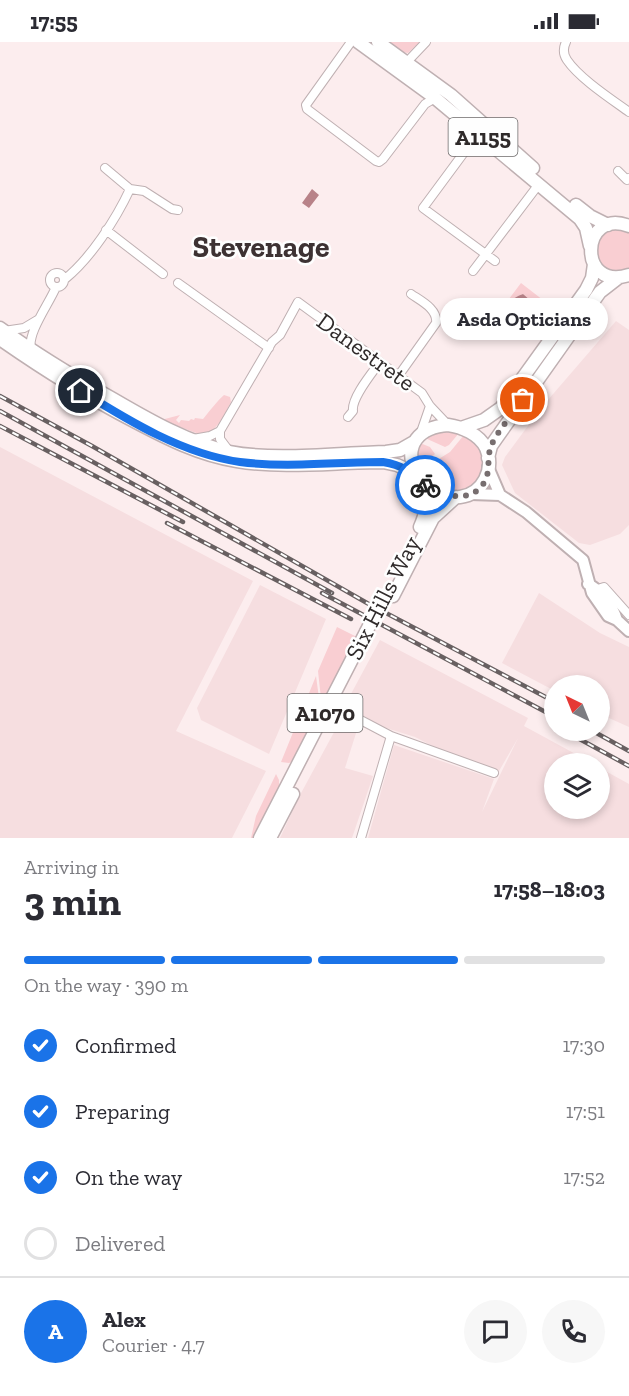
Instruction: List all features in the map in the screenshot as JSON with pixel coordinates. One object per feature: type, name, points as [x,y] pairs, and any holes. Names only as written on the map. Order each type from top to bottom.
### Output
[{"type":"main road","name":"A1155","points":[[358,42],[435,98],[580,219],[586,228],[590,246]]},
{"type":"main road","name":"A1155","points":[[378,42],[468,109],[590,216],[608,225]]},
{"type":"main road","points":[[461,428],[484,420],[501,408],[586,290],[592,278],[594,264],[590,246],[596,234],[608,225],[621,223],[629,226]]},
{"type":"main road","points":[[594,264],[608,275],[624,276]]},
{"type":"main road","points":[[471,494],[484,482],[491,446],[498,436],[600,292],[624,276]]},
{"type":"main road","points":[[2,333],[82,382],[149,419],[193,439],[230,452],[288,455],[386,452],[400,450],[433,427],[448,425],[461,428],[481,442],[485,448],[500,495]]},
{"type":"main road","points":[[2,333],[81,391],[148,429],[200,452],[263,464],[383,462],[415,473]]},
{"type":"main road","points":[[417,438],[412,463],[415,473],[424,484],[456,497],[471,494],[500,495],[526,512],[583,560],[593,586],[592,593],[608,616],[617,620],[629,631]]},
{"type":"main road","name":"Six Hills Way","points":[[390,594],[426,514],[428,504],[424,484]]},
{"type":"main road","name":"Six Hills Way","points":[[260,838],[433,518],[456,497]]},
{"type":"main road","name":"Six Hills Way","points":[[270,838],[336,707],[369,634]]},
{"type":"street","points":[[351,42],[306,105],[307,109],[376,161],[383,159],[425,104],[435,98]]},
{"type":"street","points":[[406,63],[426,42]]},
{"type":"street","points":[[566,42],[564,49],[567,61],[599,90],[629,112]]},
{"type":"street","points":[[423,208],[474,139],[475,130]]},
{"type":"street","points":[[105,168],[130,189],[144,191],[177,210]]},
{"type":"street","points":[[618,171],[627,180],[629,178]]},
{"type":"street","points":[[473,271],[539,184]]},
{"type":"street","points":[[31,349],[29,343],[56,287],[61,286],[65,279],[77,269],[106,230],[130,189]]},
{"type":"street","points":[[414,206],[423,208],[495,261]]},
{"type":"street","points":[[106,230],[163,274]]},
{"type":"street","points":[[56,287],[50,282],[53,273],[62,273],[65,279]]},
{"type":"street","points":[[178,283],[269,348],[220,431],[210,436],[193,439]]},
{"type":"street","points":[[399,375],[436,323],[437,317],[435,312],[411,294]]},
{"type":"street","name":"Danestrete","points":[[269,348],[280,335],[298,302],[422,393],[430,406],[448,425]]},
{"type":"street","points":[[2,333],[24,328],[39,319]]},
{"type":"street","points":[[348,417],[353,411],[352,405],[356,398],[380,362]]},
{"type":"street","name":"Danestrete","points":[[417,438],[430,406]]},
{"type":"street","points":[[220,431],[222,443],[230,452]]},
{"type":"street","points":[[593,586],[604,587],[629,615]]},
{"type":"street","points":[[336,707],[391,736],[494,773]]},
{"type":"street","points":[[361,838],[391,736]]},
{"type":"shaded area","points":[[389,42],[420,42],[408,53],[402,52]]},
{"type":"shaded area","points":[[312,189],[319,195],[309,208],[302,203]]},
{"type":"shaded area","points":[[610,229],[629,231],[629,271],[607,272],[595,257],[598,238]]},
{"type":"shaded area","points":[[521,283],[552,307],[537,327],[519,337],[494,319]],"holes":[[[523,294],[530,300],[503,320],[506,307],[515,298]]]},
{"type":"shaded area","points":[[523,294],[530,300],[532,309],[522,321],[512,327],[502,320],[504,311],[511,301]]},
{"type":"shaded area","points":[[616,321],[629,330],[629,525],[620,534],[590,545],[579,543],[515,493],[502,465],[505,457],[541,408]]},
{"type":"shaded area","points":[[224,395],[230,397],[231,402],[221,421],[210,433],[199,434],[161,420],[180,415],[176,420],[179,423],[181,420],[203,419]]},
{"type":"shaded area","points":[[441,429],[459,433],[445,447],[425,438]]},
{"type":"shaded area","points":[[464,435],[475,442],[481,451],[484,474],[470,490],[448,491],[437,487],[422,473],[429,465],[450,452]]},
{"type":"shaded area","points":[[420,443],[430,447],[435,454],[419,468],[417,451]]},
{"type":"shaded area","points":[[0,447],[253,581],[176,731],[266,771],[232,838],[0,838]]},
{"type":"shaded area","points":[[260,585],[326,619],[269,754],[201,720],[197,708]]},
{"type":"shaded area","points":[[539,593],[600,633],[629,647],[629,727],[610,718],[610,675],[544,675],[544,685],[502,663]]},
{"type":"shaded area","points":[[337,627],[359,638],[322,708],[318,671]]},
{"type":"shaded area","points":[[380,640],[528,718],[524,726],[544,737],[544,741],[552,741],[574,753],[544,753],[544,819],[610,819],[610,774],[629,784],[629,838],[368,838],[394,745],[494,779],[482,812],[518,738],[495,778],[415,737],[383,727],[345,705]]},
{"type":"shaded area","points":[[316,676],[321,713],[295,760],[289,763],[281,762]]},
{"type":"shaded area","points":[[339,723],[357,730],[345,768],[373,776],[352,838],[280,838],[300,795]]},
{"type":"shaded area","points":[[276,774],[279,789],[255,838],[251,838],[256,816]]},
{"type":"railway","points":[[0,396],[367,603],[544,696]]},
{"type":"railway","points":[[0,411],[332,593]]},
{"type":"railway","points":[[0,426],[183,522]]},
{"type":"railway","points":[[167,523],[351,619]]},
{"type":"railway","points":[[322,593],[544,711]]},
{"type":"railway","points":[[610,740],[629,751]]},
{"type":"railway","points":[[583,741],[629,766]]},
{"type":"way so far","points":[[425,485],[456,497],[471,494],[480,487],[487,477],[491,446],[523,400]]},
{"type":"place","name":"Asda Opticians","points":[[523,400]]},
{"type":"district","name":"Stevenage","points":[[261,247]]},
{"type":"route","points":[[81,391],[172,441],[221,458],[263,464],[383,462],[415,473],[425,485]]}]
